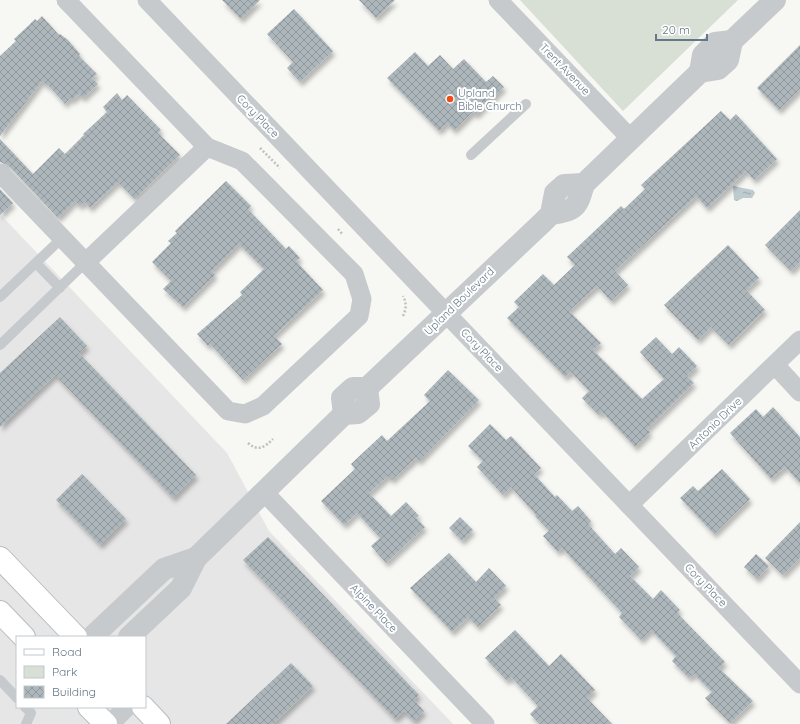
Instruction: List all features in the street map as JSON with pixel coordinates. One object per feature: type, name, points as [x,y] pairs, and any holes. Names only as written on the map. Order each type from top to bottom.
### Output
[{"type":"main road","points":[[0,558],[75,636]]},
{"type":"main road","points":[[0,612],[23,636]]},
{"type":"main road","points":[[91,708],[106,724]]},
{"type":"main road","points":[[144,708],[159,724]]},
{"type":"street","points":[[0,173],[228,411],[244,414],[263,406],[359,316],[362,299],[354,274],[242,161],[207,147],[66,0]]},
{"type":"street","name":"Cory Place","points":[[147,0],[800,684]]},
{"type":"street","name":"Trent Avenue","points":[[498,0],[631,139]]},
{"type":"street","name":"Upland Boulevard","points":[[130,636],[181,588],[196,558],[344,414],[342,398],[353,388],[368,388],[551,214],[570,211],[579,202],[584,184],[700,72],[718,69],[728,60],[732,41],[775,0]]},
{"type":"street","points":[[86,263],[207,147]]},
{"type":"street","name":"Antonio Drive","points":[[629,505],[800,340]]},
{"type":"street","points":[[775,365],[800,392]]},
{"type":"street","name":"Alpine Place","points":[[264,492],[485,724]]},
{"type":"street","name":"Upland Boulevard","points":[[93,636],[164,569],[196,558]]},
{"type":"street","points":[[110,724],[126,708]]},
{"type":"lane","points":[[471,155],[526,104]]},
{"type":"lane","points":[[0,297],[62,238]]},
{"type":"lane","points":[[36,263],[60,288]]},
{"type":"lane","points":[[0,345],[86,263]]},
{"type":"lane","points":[[2,686],[16,697]]},
{"type":"lane","points":[[26,708],[31,713],[26,724]]},
{"type":"path","points":[[260,148],[280,168]]},
{"type":"path","points":[[403,296],[406,309],[403,316]]},
{"type":"path","points":[[248,443],[251,446],[259,448],[264,447],[273,439]]},
{"type":"shaded area","points":[[0,214],[227,453],[269,531],[453,724],[0,724]]},
{"type":"green space","points":[[520,0],[738,0],[623,111]]},
{"type":"water","points":[[733,186],[753,190],[755,193],[752,198],[743,198],[737,201],[734,200]]},
{"type":"building","points":[[222,0],[260,0],[241,19]]},
{"type":"building","points":[[359,0],[395,0],[376,18]]},
{"type":"building","points":[[294,9],[333,51],[300,82],[287,68],[293,62],[267,34]]},
{"type":"building","points":[[42,16],[59,35],[60,34],[68,40],[80,54],[79,56],[97,74],[92,78],[98,84],[83,98],[79,94],[72,100],[70,98],[65,104],[48,85],[47,86],[42,81],[0,136],[0,56],[16,41],[14,39],[35,19],[37,21]]},
{"type":"building","points":[[800,45],[800,89],[779,110],[757,88]]},
{"type":"building","name":"Upland Bible Church","points":[[415,52],[428,66],[440,55],[453,69],[464,59],[486,82],[493,76],[504,87],[476,115],[473,112],[454,130],[447,123],[439,131],[387,78]]},
{"type":"building","points":[[117,93],[122,100],[127,95],[161,130],[158,133],[180,155],[135,199],[118,182],[90,208],[85,202],[80,206],[75,201],[58,218],[8,165],[0,162],[0,139],[33,174],[59,148],[65,154],[84,135],[83,134],[107,112],[103,107]]},
{"type":"building","points":[[721,111],[730,120],[736,114],[777,159],[754,180],[746,171],[707,208],[696,196],[615,271],[628,285],[611,301],[597,286],[569,311],[601,343],[593,350],[642,399],[664,379],[640,352],[656,337],[672,354],[679,347],[697,366],[687,376],[694,383],[647,429],[650,432],[635,447],[602,412],[599,415],[582,398],[589,391],[571,372],[565,377],[507,318],[519,307],[514,302],[543,274],[554,285],[575,265],[567,257],[621,206],[624,209],[645,189],[641,185]]},
{"type":"building","points":[[226,181],[251,206],[248,209],[286,249],[289,246],[300,258],[296,261],[323,290],[274,336],[282,344],[243,380],[210,344],[208,346],[197,334],[242,295],[240,292],[264,269],[239,244],[212,271],[215,275],[183,307],[163,289],[171,281],[152,262],[171,243],[168,241],[177,233],[175,231]]},
{"type":"building","points":[[0,189],[13,203],[0,215]]},
{"type":"building","points":[[800,210],[800,262],[791,271],[765,245]]},
{"type":"building","points":[[728,245],[759,278],[746,290],[765,310],[729,345],[711,327],[698,340],[664,305]]},
{"type":"building","points":[[60,317],[87,346],[79,353],[196,475],[173,498],[55,375],[0,427],[0,373]]},
{"type":"building","points":[[448,370],[479,400],[419,461],[416,458],[392,480],[388,476],[369,493],[391,516],[406,502],[419,516],[416,518],[425,527],[386,563],[371,546],[380,538],[357,513],[344,525],[321,501],[355,469],[351,464],[382,435],[387,441],[430,401],[424,395]]},
{"type":"building","points":[[773,407],[800,437],[800,483],[785,467],[771,479],[730,433],[756,409],[763,417]]},
{"type":"building","points":[[490,424],[506,440],[511,436],[541,468],[534,474],[555,497],[557,495],[572,511],[578,506],[591,521],[588,524],[615,554],[621,548],[639,567],[630,576],[653,599],[661,590],[680,610],[677,613],[725,662],[719,668],[753,701],[730,723],[705,698],[712,692],[694,674],[689,678],[672,661],[676,656],[651,630],[641,640],[619,617],[622,613],[562,548],[558,552],[543,536],[549,531],[511,487],[503,495],[477,467],[483,461],[468,446]]},
{"type":"building","points":[[722,469],[750,499],[714,534],[680,498],[693,486],[698,491]]},
{"type":"building","points":[[82,474],[126,519],[100,545],[56,500]]},
{"type":"building","points":[[460,517],[473,530],[462,541],[449,528]]},
{"type":"building","points":[[800,522],[800,558],[783,575],[765,558]]},
{"type":"building","points":[[268,537],[419,695],[414,700],[424,711],[414,721],[404,711],[395,719],[243,560]]},
{"type":"building","points":[[449,553],[476,582],[489,568],[506,586],[494,598],[501,605],[478,627],[468,617],[452,632],[410,588]]},
{"type":"building","points":[[756,554],[769,566],[757,579],[744,567]]},
{"type":"building","points":[[515,630],[549,666],[561,654],[595,690],[587,698],[612,724],[540,724],[530,714],[538,706],[511,677],[507,681],[485,658]]},
{"type":"building","points":[[291,663],[313,686],[273,724],[226,724]]},
{"type":"place","name":"Upland Bible Church","points":[[450,99]]}]
